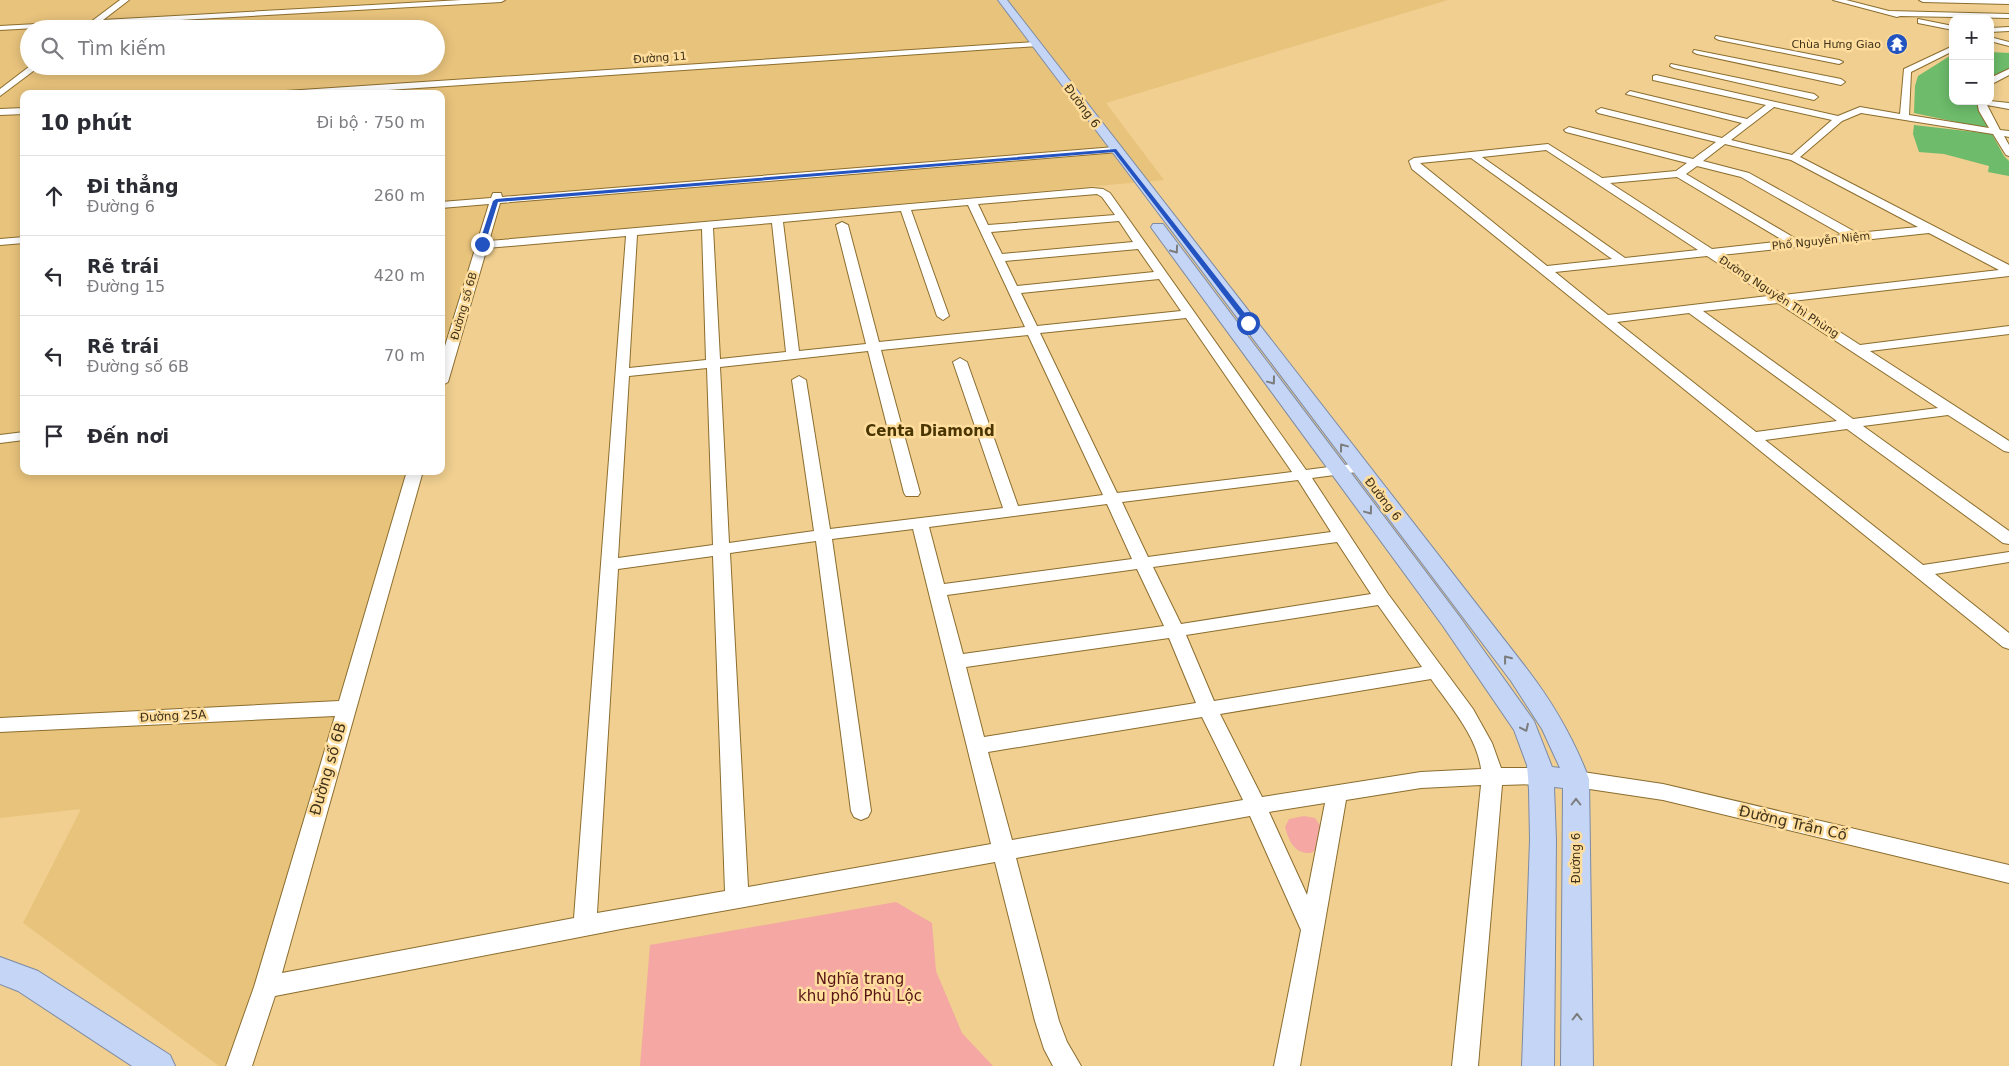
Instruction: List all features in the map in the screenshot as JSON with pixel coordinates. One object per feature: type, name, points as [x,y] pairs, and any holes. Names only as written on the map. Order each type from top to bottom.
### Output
[{"type":"main road","name":"Đường 6","points":[[990,0],[1030,44]]},
{"type":"main road","name":"Đường 6","points":[[1002,0],[1030,44],[1338,470],[1519,716],[1535,751],[1540,776],[1543,840],[1538,1066]]},
{"type":"main road","name":"Đường 6","points":[[1107,148],[1359,468],[1540,704],[1562,743],[1576,780],[1577,1066]]},
{"type":"main road","points":[[1540,776],[1576,780]]},
{"type":"main road","points":[[0,970],[28,981],[158,1066]]},
{"type":"street","points":[[97,20],[125,0]]},
{"type":"street","points":[[131,20],[501,0]]},
{"type":"street","points":[[1838,0],[1949,27]]},
{"type":"street","points":[[1923,0],[2009,2]]},
{"type":"street","points":[[1888,13],[2009,16]]},
{"type":"street","points":[[0,28],[20,27]]},
{"type":"street","points":[[1994,34],[2009,29]]},
{"type":"street","points":[[1994,36],[2009,42]]},
{"type":"street","points":[[1719,38],[1839,62]]},
{"type":"street","name":"Đường 11","points":[[346,90],[1030,44]]},
{"type":"street","points":[[1904,118],[1907,71],[1949,50]]},
{"type":"street","points":[[1697,52],[1841,82]]},
{"type":"street","points":[[1674,66],[1814,97]]},
{"type":"street","points":[[1994,80],[2009,72]]},
{"type":"street","points":[[0,93],[24,75]]},
{"type":"street","points":[[1656,78],[1839,119]]},
{"type":"street","points":[[1630,94],[1750,122]]},
{"type":"street","points":[[1601,181],[1679,174],[1773,104]]},
{"type":"street","points":[[1994,104],[2009,106]]},
{"type":"street","points":[[1983,105],[1996,132],[2009,153]]},
{"type":"street","points":[[0,112],[20,110]]},
{"type":"street","points":[[1794,158],[1839,119],[1860,110],[2009,134]]},
{"type":"street","points":[[1601,111],[1794,158],[2009,271]]},
{"type":"street","points":[[1569,130],[1745,175],[1855,237]]},
{"type":"street","name":"Đường Nguyễn Thì Phùng","points":[[1473,155],[1548,147],[2009,448]]},
{"type":"street","points":[[445,205],[496,198],[1107,148]]},
{"type":"street","points":[[1623,262],[1473,155],[1414,161],[1416,167],[2009,643]]},
{"type":"street","points":[[1679,174],[1795,243]]},
{"type":"street","points":[[482,244],[970,201],[1099,191],[1106,195],[1139,245],[1302,475],[1382,598],[1466,714],[1490,762],[1492,777],[1465,1066]]},
{"type":"street","points":[[445,199],[496,198]]},
{"type":"street","name":"Đường số 6B","points":[[445,369],[496,198]]},
{"type":"street","points":[[970,201],[1174,631],[1208,709],[1256,806],[1313,932]]},
{"type":"street","points":[[905,207],[944,316]]},
{"type":"street","points":[[777,218],[793,355]]},
{"type":"street","points":[[984,229],[1121,218]]},
{"type":"street","points":[[707,225],[737,898]]},
{"type":"street","points":[[842,225],[912,494]]},
{"type":"street","name":"Phố Nguyễn Niệm","points":[[1544,270],[1931,229]]},
{"type":"street","points":[[585,925],[624,373],[632,231]]},
{"type":"street","points":[[0,235],[20,233]]},
{"type":"street","points":[[0,242],[20,240]]},
{"type":"street","points":[[997,258],[1139,245]]},
{"type":"street","points":[[1983,256],[2009,260]]},
{"type":"street","points":[[1606,319],[2009,271]]},
{"type":"street","points":[[1012,290],[1161,275]]},
{"type":"street","points":[[1691,309],[2009,539]]},
{"type":"street","points":[[624,373],[1189,314]]},
{"type":"street","points":[[1858,349],[2009,330]]},
{"type":"street","points":[[960,362],[1012,512]]},
{"type":"street","points":[[798,380],[823,535],[861,811]]},
{"type":"street","points":[[1753,437],[1952,410]]},
{"type":"street","points":[[0,439],[20,436]]},
{"type":"street","points":[[610,565],[823,535],[1359,468]]},
{"type":"street","name":"Đường số 6B","points":[[239,1066],[266,987],[414,475]]},
{"type":"street","points":[[920,523],[1048,1021],[1057,1049],[1068,1066]]},
{"type":"street","points":[[937,590],[1340,536]]},
{"type":"street","points":[[1920,571],[2009,557]]},
{"type":"street","points":[[955,662],[1174,631],[1382,598]]},
{"type":"street","points":[[977,746],[1435,672]]},
{"type":"street","name":"Đường 25A","points":[[0,725],[346,708]]},
{"type":"street","points":[[266,987],[585,925],[1256,806],[1422,780],[1460,776],[1540,776]]},
{"type":"street","name":"Đường Trần Cố","points":[[1576,780],[1663,792],[2009,874]]},
{"type":"street","points":[[1288,1066],[1337,794]]},
{"type":"shaded area","points":[[0,0],[1448,0],[1106,103],[1164,180],[481,241],[445,359],[445,90],[20,90],[20,475],[410,475],[232,1066],[219,1066],[23,923],[81,809],[0,818]]},
{"type":"shaded area","points":[[1994,52],[2009,53],[2009,69],[1994,76]]},
{"type":"shaded area","points":[[1949,57],[1949,105],[1978,105],[1991,128],[1914,113],[1915,86],[1918,76]]},
{"type":"shaded area","points":[[1914,125],[1992,134],[2004,156],[2009,161],[2009,176],[1988,172],[1989,166],[1944,154],[1919,152],[1913,134]]},
{"type":"green space","points":[[1304,816],[1315,818],[1322,828],[1319,848],[1311,853],[1305,853],[1293,846],[1285,827],[1289,819]]},
{"type":"green space","name":"Nghĩa trang khu phố Phù Lộc","points":[[896,902],[932,923],[936,971],[962,1033],[993,1066],[640,1066],[650,945]]},
{"type":"place","name":"Chùa Hưng Giao","points":[[1897,44]]},
{"type":"district","name":"Centa Diamond","points":[[930,431]]},
{"type":"route","points":[[482,244],[496,201],[1116,150],[1248,323]]}]
